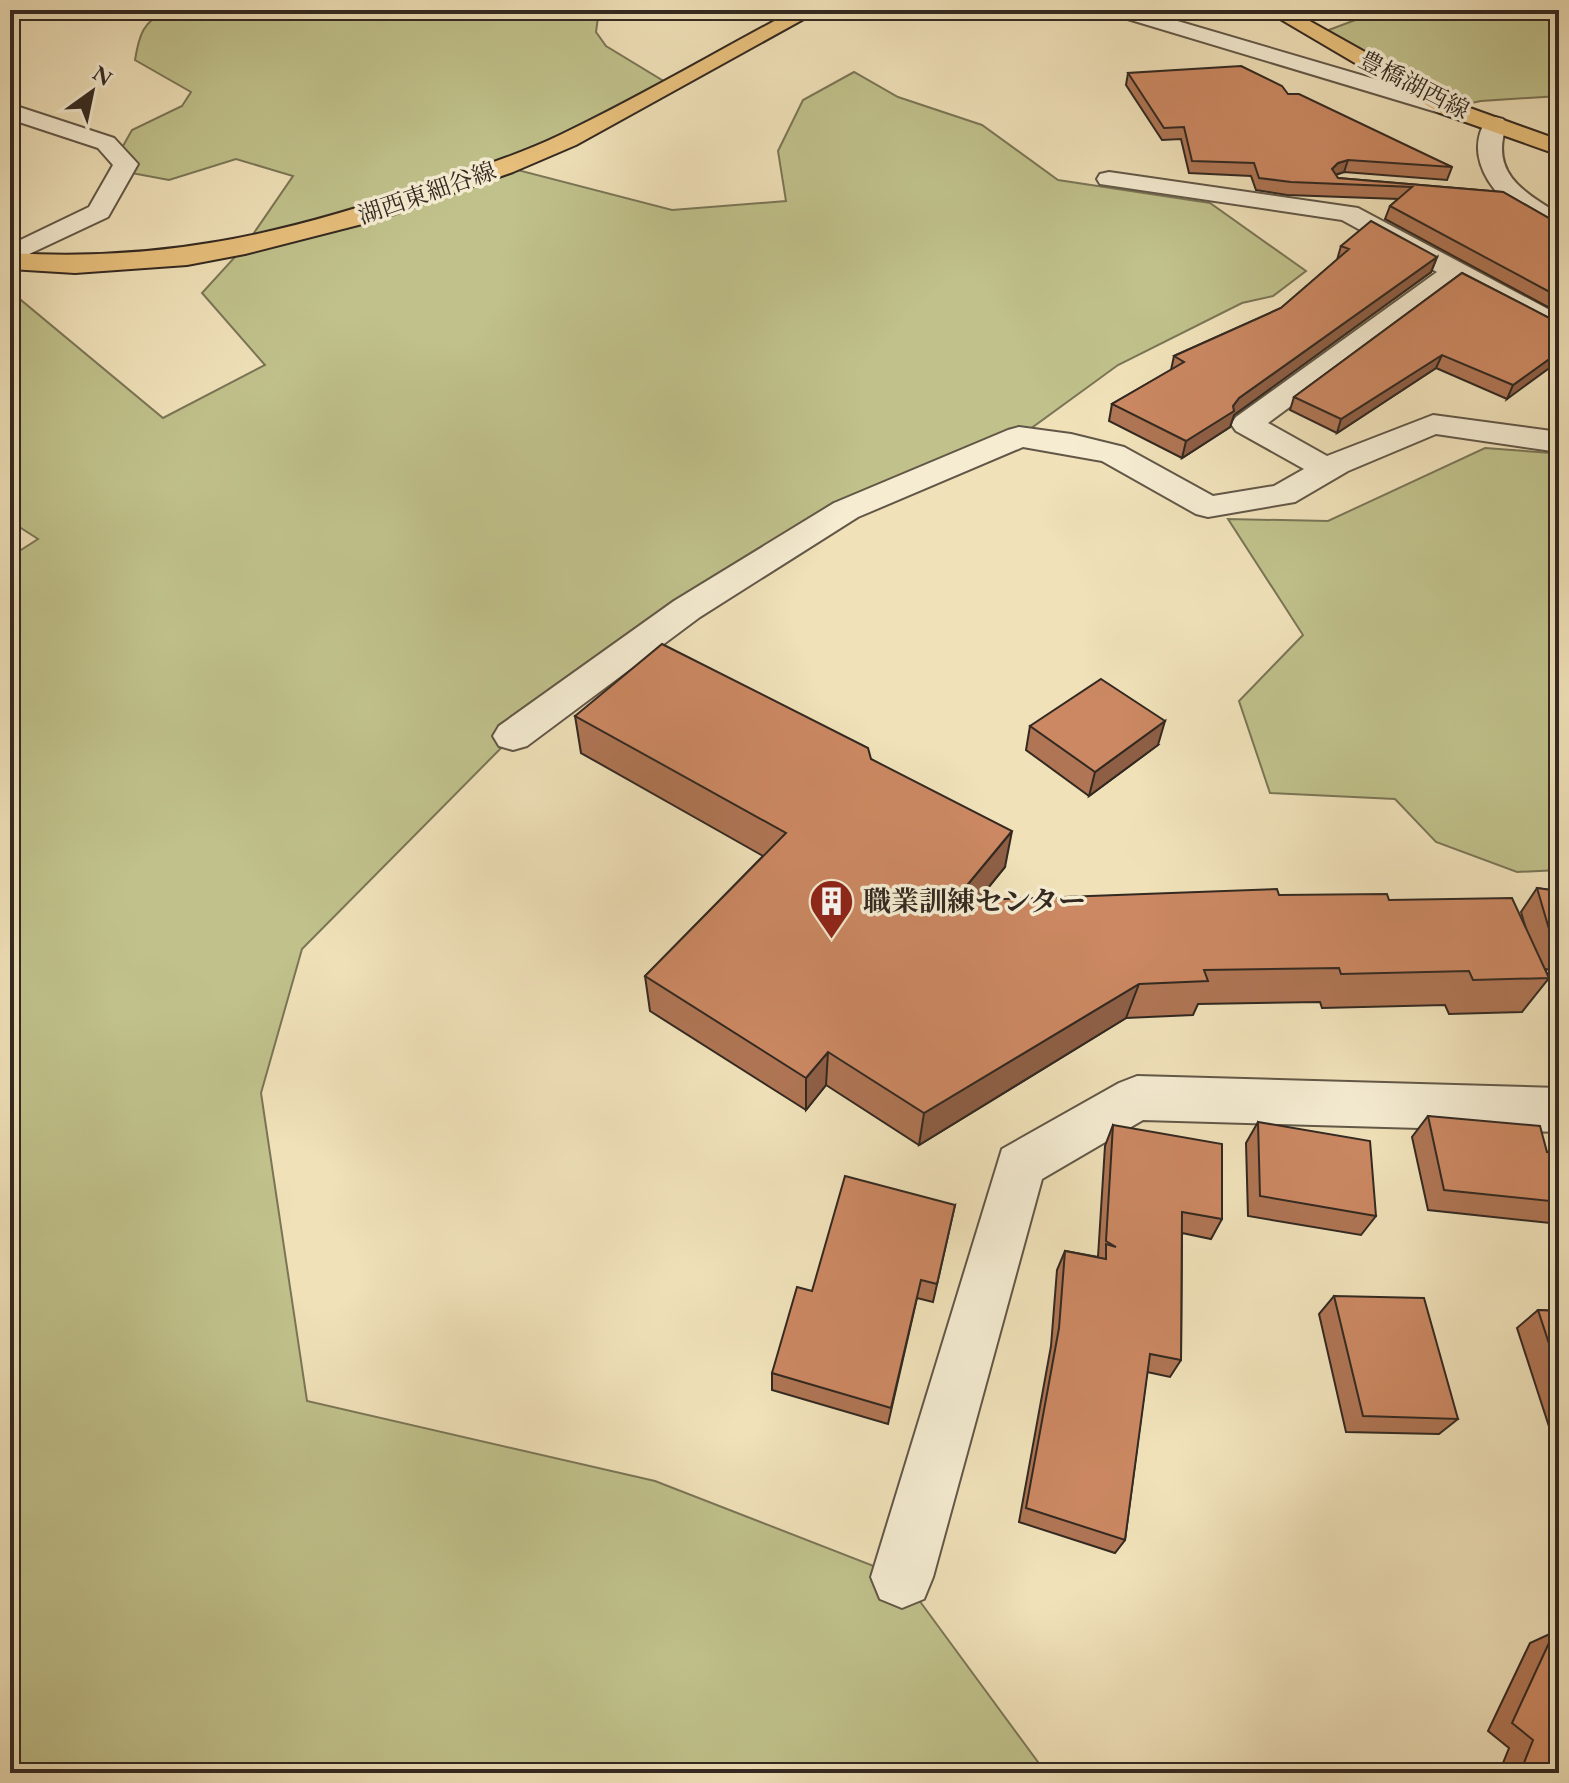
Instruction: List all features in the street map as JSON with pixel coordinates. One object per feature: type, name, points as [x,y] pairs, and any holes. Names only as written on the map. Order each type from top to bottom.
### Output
[{"type":"main road","name":"湖西東細谷線","points":[[10,261],[75,265],[187,257],[245,246],[365,215],[504,167],[568,140],[810,10]]},
{"type":"main road","name":"豊橋湖西線","points":[[1275,10],[1448,108],[1559,148]]},
{"type":"street","points":[[1118,10],[1448,108]]},
{"type":"street","points":[[10,111],[106,143],[126,164],[99,212],[10,255]]},
{"type":"street","points":[[1495,124],[1489,134],[1488,152],[1492,167],[1511,195],[1559,225]]},
{"type":"street","points":[[1109,179],[1349,213],[1559,327]]},
{"type":"street","points":[[1344,183],[1349,213]]},
{"type":"street","points":[[1481,193],[1511,195]]},
{"type":"street","points":[[1327,469],[1247,424],[1456,271]]},
{"type":"street","points":[[513,736],[687,609],[846,510],[1019,437],[1113,454],[1208,507],[1283,495],[1327,469],[1433,424],[1559,442]]},
{"type":"street","points":[[902,1577],[1020,1165],[1137,1098],[1559,1110]]},
{"type":"green space","points":[[168,10],[599,10],[596,32],[606,46],[670,85],[506,167],[672,210],[786,201],[778,151],[803,100],[854,72],[898,97],[982,125],[1058,180],[1210,203],[1306,271],[1273,296],[1242,303],[1118,365],[1019,437],[846,510],[513,736],[302,949],[261,1093],[307,1401],[655,1481],[902,1577],[1046,1773],[10,1773],[10,557],[38,539],[10,521],[10,291],[163,418],[265,365],[202,293],[245,246],[293,176],[236,159],[169,180],[110,169],[132,130],[182,106],[191,92],[135,60],[144,30],[153,19]]},
{"type":"green space","points":[[1382,10],[1559,10],[1559,96],[1481,101],[1448,108],[1318,34]]},
{"type":"green space","points":[[1485,448],[1552,453],[1559,459],[1559,870],[1517,872],[1436,842],[1395,799],[1270,793],[1239,701],[1303,635],[1228,519],[1328,521]]},
{"type":"building","points":[[1241,66],[1282,86],[1288,94],[1299,94],[1452,167],[1348,160],[1332,169],[1338,178],[1503,192],[1559,222],[1559,297],[1390,206],[1412,187],[1291,182],[1259,178],[1254,163],[1192,161],[1184,127],[1164,128],[1128,73]]},
{"type":"building","points":[[1371,221],[1437,257],[1239,398],[1233,406],[1234,411],[1186,441],[1112,404],[1184,362],[1174,356],[1281,308],[1349,249],[1341,246]]},
{"type":"building","points":[[1462,273],[1559,323],[1559,352],[1513,385],[1442,355],[1341,419],[1294,397]]},
{"type":"building","points":[[662,644],[868,748],[871,759],[1012,831],[954,901],[1277,889],[1279,895],[1387,894],[1389,900],[1512,898],[1549,978],[1473,980],[1469,971],[1341,974],[1339,968],[1204,970],[1208,981],[1139,984],[924,1113],[828,1052],[806,1078],[645,976],[786,833],[575,716]]},
{"type":"building","points":[[1101,679],[1165,721],[1095,772],[1030,726]]},
{"type":"building","points":[[1537,888],[1559,891],[1559,946],[1554,946]]},
{"type":"building","points":[[1428,1116],[1540,1126],[1547,1152],[1559,1153],[1559,1202],[1444,1190]]},
{"type":"building","points":[[1258,1122],[1370,1141],[1376,1216],[1260,1196]]},
{"type":"building","points":[[1113,1125],[1222,1144],[1222,1219],[1182,1212],[1181,1360],[1150,1354],[1125,1540],[1026,1508],[1059,1328],[1065,1251],[1106,1259],[1106,1244],[1116,1247],[1106,1241]]},
{"type":"building","points":[[845,1176],[955,1205],[937,1284],[921,1280],[891,1408],[772,1373],[797,1287],[812,1291]]},
{"type":"building","points":[[1334,1296],[1424,1298],[1458,1419],[1363,1416]]},
{"type":"building","points":[[1538,1310],[1559,1311],[1559,1374]]},
{"type":"building","points":[[1554,1632],[1559,1636],[1559,1773],[1520,1773],[1533,1740],[1512,1723]]},
{"type":"place","name":"職業訓練センター","points":[[832,940]]}]
